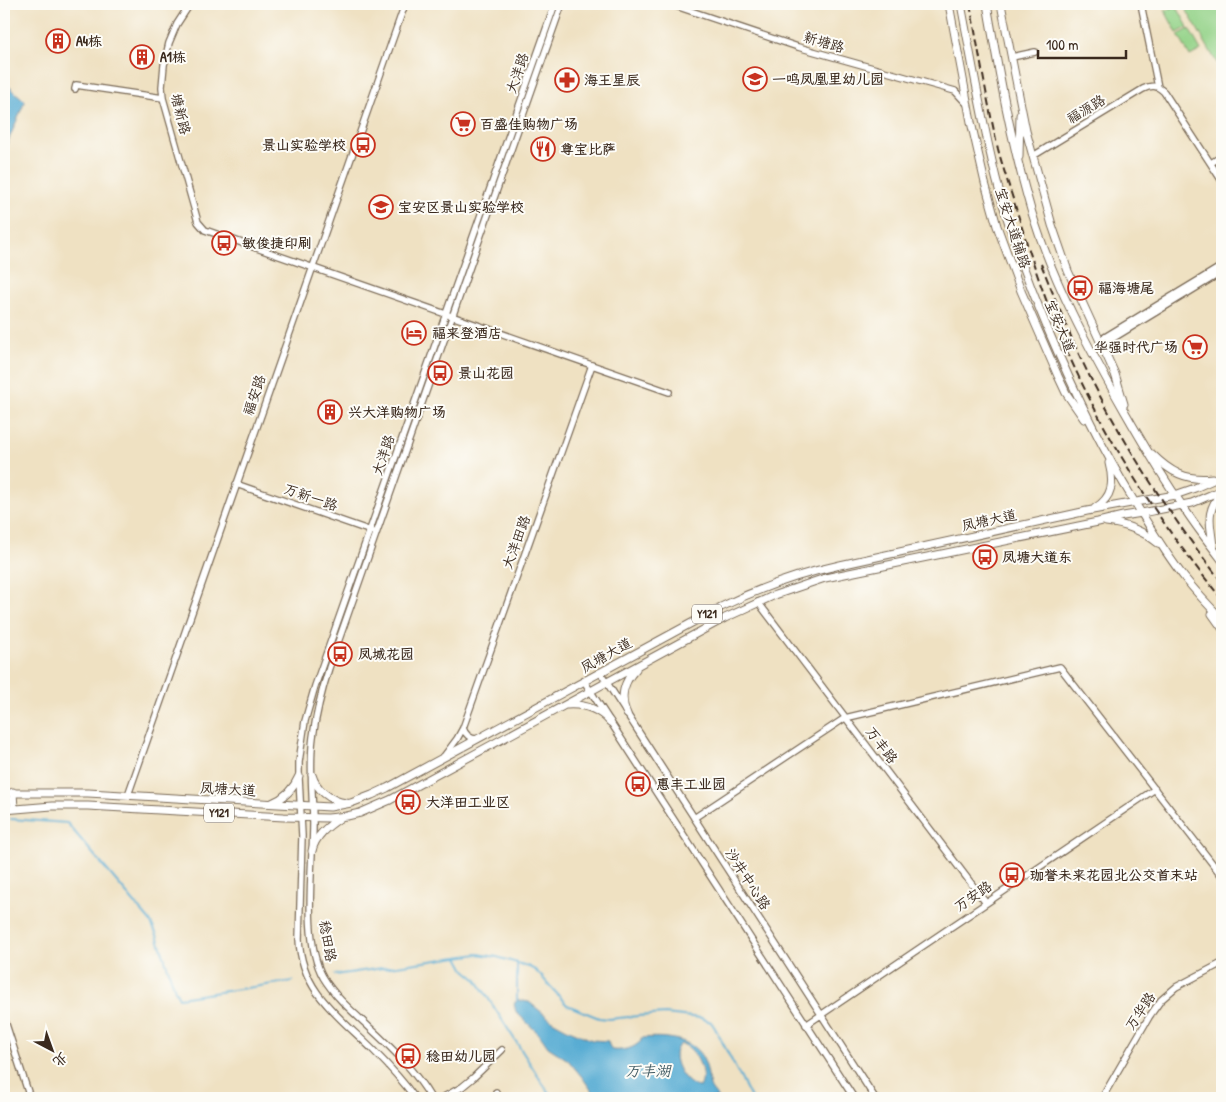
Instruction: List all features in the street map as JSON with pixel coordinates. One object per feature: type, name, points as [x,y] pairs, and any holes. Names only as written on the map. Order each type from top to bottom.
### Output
[{"type":"main road","name":"宝安大道辅路","points":[[950,4],[968,106],[985,183],[1007,255],[1062,384],[1074,406],[1100,443]]},
{"type":"main road","name":"宝安大道","points":[[962,4],[982,119],[997,180],[1013,236],[1052,340],[1100,443],[1135,503],[1164,550],[1194,590],[1222,619]]},
{"type":"main road","name":"宝安大道","points":[[987,4],[1002,95],[1019,165],[1046,253],[1066,302],[1095,360],[1174,495],[1222,560]]},
{"type":"main road","points":[[1001,4],[1020,105],[1060,249],[1068,271],[1115,374],[1126,414]]},
{"type":"main road","points":[[1019,165],[1020,105]]},
{"type":"main road","points":[[1146,448],[1169,468],[1185,477],[1205,479],[1222,476]]},
{"type":"main road","points":[[1087,511],[1102,504],[1110,491],[1112,479],[1107,456]]},
{"type":"main road","name":"凤塘大道","points":[[4,793],[70,792],[330,807],[351,803],[387,788],[440,760],[721,606],[784,580],[840,565],[1087,511],[1174,495],[1222,476]]},
{"type":"main road","points":[[1213,547],[1210,528],[1211,511],[1222,491]]},
{"type":"main road","name":"凤塘大道","points":[[4,810],[88,806],[313,818],[344,816],[366,811],[725,618],[792,588],[825,578],[1182,505],[1201,500],[1222,491]]},
{"type":"main road","points":[[1098,522],[1132,528],[1150,537],[1164,550]]},
{"type":"main road","points":[[1194,590],[1222,628]]},
{"type":"main road","points":[[627,714],[623,698],[625,686],[632,672],[643,662]]},
{"type":"main road","points":[[562,707],[571,705],[584,706],[598,712],[610,722]]},
{"type":"main road","points":[[312,775],[316,785],[328,796],[339,802],[351,803]]},
{"type":"main road","points":[[270,804],[279,800],[288,792],[294,786],[299,776]]},
{"type":"main road","points":[[13,792],[14,809]]},
{"type":"main road","points":[[312,851],[314,844],[323,832],[333,822],[344,816]]},
{"type":"street","name":"塘新路","points":[[190,4],[177,24],[168,48],[162,76],[162,98],[198,222],[205,230],[312,268]]},
{"type":"street","name":"福安路","points":[[128,795],[405,4]]},
{"type":"street","name":"大洋路","points":[[300,806],[301,744],[315,686],[555,4]]},
{"type":"street","name":"大洋路","points":[[312,806],[312,738],[322,690],[562,4]]},
{"type":"street","name":"新塘路","points":[[670,4],[798,47],[955,91],[968,106]]},
{"type":"street","points":[[1141,4],[1156,86],[1164,92],[1222,181]]},
{"type":"street","points":[[1012,57],[1035,52]]},
{"type":"street","points":[[74,90],[76,84],[162,98]]},
{"type":"street","name":"福源路","points":[[1033,156],[1143,89],[1156,86]]},
{"type":"street","points":[[1211,163],[1222,156]]},
{"type":"street","points":[[1101,343],[1222,266]]},
{"type":"street","points":[[312,268],[669,392]]},
{"type":"street","points":[[1101,343],[1222,272]]},
{"type":"street","name":"大洋田路","points":[[440,760],[454,744],[463,728],[592,365]]},
{"type":"street","name":"万新一路","points":[[236,484],[377,533]]},
{"type":"street","name":"万丰路","points":[[758,602],[986,903]]},
{"type":"street","points":[[694,818],[845,718],[1060,667],[1222,876]]},
{"type":"street","name":"沙井中心路","points":[[600,672],[876,1098]]},
{"type":"street","points":[[584,681],[854,1098]]},
{"type":"street","points":[[463,728],[470,737],[478,739]]},
{"type":"street","name":"万安路","points":[[806,1025],[1155,789]]},
{"type":"street","name":"稔田路","points":[[300,806],[302,836],[299,939],[300,955],[307,976],[325,1003],[385,1062],[415,1098]]},
{"type":"street","name":"稔田路","points":[[312,806],[311,927],[313,949],[320,972],[339,998],[407,1064],[432,1098]]},
{"type":"street","name":"万华路","points":[[1102,1098],[1149,1017],[1161,1000],[1184,982],[1222,963]]},
{"type":"street","points":[[4,1018],[30,1098]]},
{"type":"street","points":[[442,1098],[462,1087],[502,1050]]},
{"type":"street","points":[[496,1092],[498,1098]]},
{"type":"green space","points":[[1183,4],[1222,4],[1222,60],[1217,63]]},
{"type":"green space","points":[[1176,5],[1188,27],[1177,33],[1165,11]]},
{"type":"green space","points":[[1189,29],[1201,50],[1190,56],[1178,35]]},
{"type":"water","points":[[4,82],[25,101],[4,151]]},
{"type":"water","name":"万丰湖","points":[[517,1000],[529,1002],[554,1022],[567,1029],[592,1040],[608,1041],[612,1050],[631,1048],[641,1041],[641,1038],[669,1038],[687,1043],[701,1054],[711,1088],[719,1098],[597,1098],[568,1060],[548,1047],[539,1034],[516,1012],[514,1004]],"holes":[[[681,1044],[686,1046],[699,1062],[702,1076],[700,1087],[688,1082],[676,1062],[675,1055],[677,1049]]]},
{"type":"waterway","points":[[11,819],[67,823],[150,921],[157,935],[179,998],[293,981]]},
{"type":"waterway","points":[[335,975],[478,954],[497,957],[535,970],[567,1005],[599,1018],[609,1019],[665,1014],[701,1018],[711,1022],[751,1098]]},
{"type":"waterway","points":[[458,957],[465,970],[476,979],[552,1098]]},
{"type":"waterway","points":[[517,962],[517,1000]]},
{"type":"railway","points":[[970,4],[1000,158],[1033,262],[1060,335],[1093,405],[1131,473],[1174,538],[1222,599]]},
{"type":"railway","points":[[1041,264],[1084,365],[1105,406],[1168,509],[1222,582]]},
{"type":"place","name":"A4栋","points":[[58,41]]},
{"type":"place","name":"A1栋","points":[[142,57]]},
{"type":"place","name":"一鸣凤凰里幼儿园","points":[[755,79]]},
{"type":"place","name":"海王星辰","points":[[567,80]]},
{"type":"place","name":"百盛佳购物广场","points":[[463,124]]},
{"type":"place","name":"景山实验学校","points":[[363,145]]},
{"type":"place","name":"尊宝比萨","points":[[543,149]]},
{"type":"place","name":"宝安区景山实验学校","points":[[381,207]]},
{"type":"place","name":"敏俊捷印刷","points":[[224,243]]},
{"type":"place","name":"福海塘尾","points":[[1080,288]]},
{"type":"place","name":"福来登酒店","points":[[414,333]]},
{"type":"place","name":"华强时代广场","points":[[1195,347]]},
{"type":"place","name":"景山花园","points":[[440,373]]},
{"type":"place","name":"兴大洋购物广场","points":[[330,412]]},
{"type":"place","name":"凤塘大道东","points":[[985,557]]},
{"type":"place","name":"凤城花园","points":[[340,654]]},
{"type":"place","name":"惠丰工业园","points":[[638,784]]},
{"type":"place","name":"大洋田工业区","points":[[408,802]]},
{"type":"place","name":"珈誉未来花园北公交首末站","points":[[1012,875]]},
{"type":"place","name":"稔田幼儿园","points":[[408,1056]]}]
